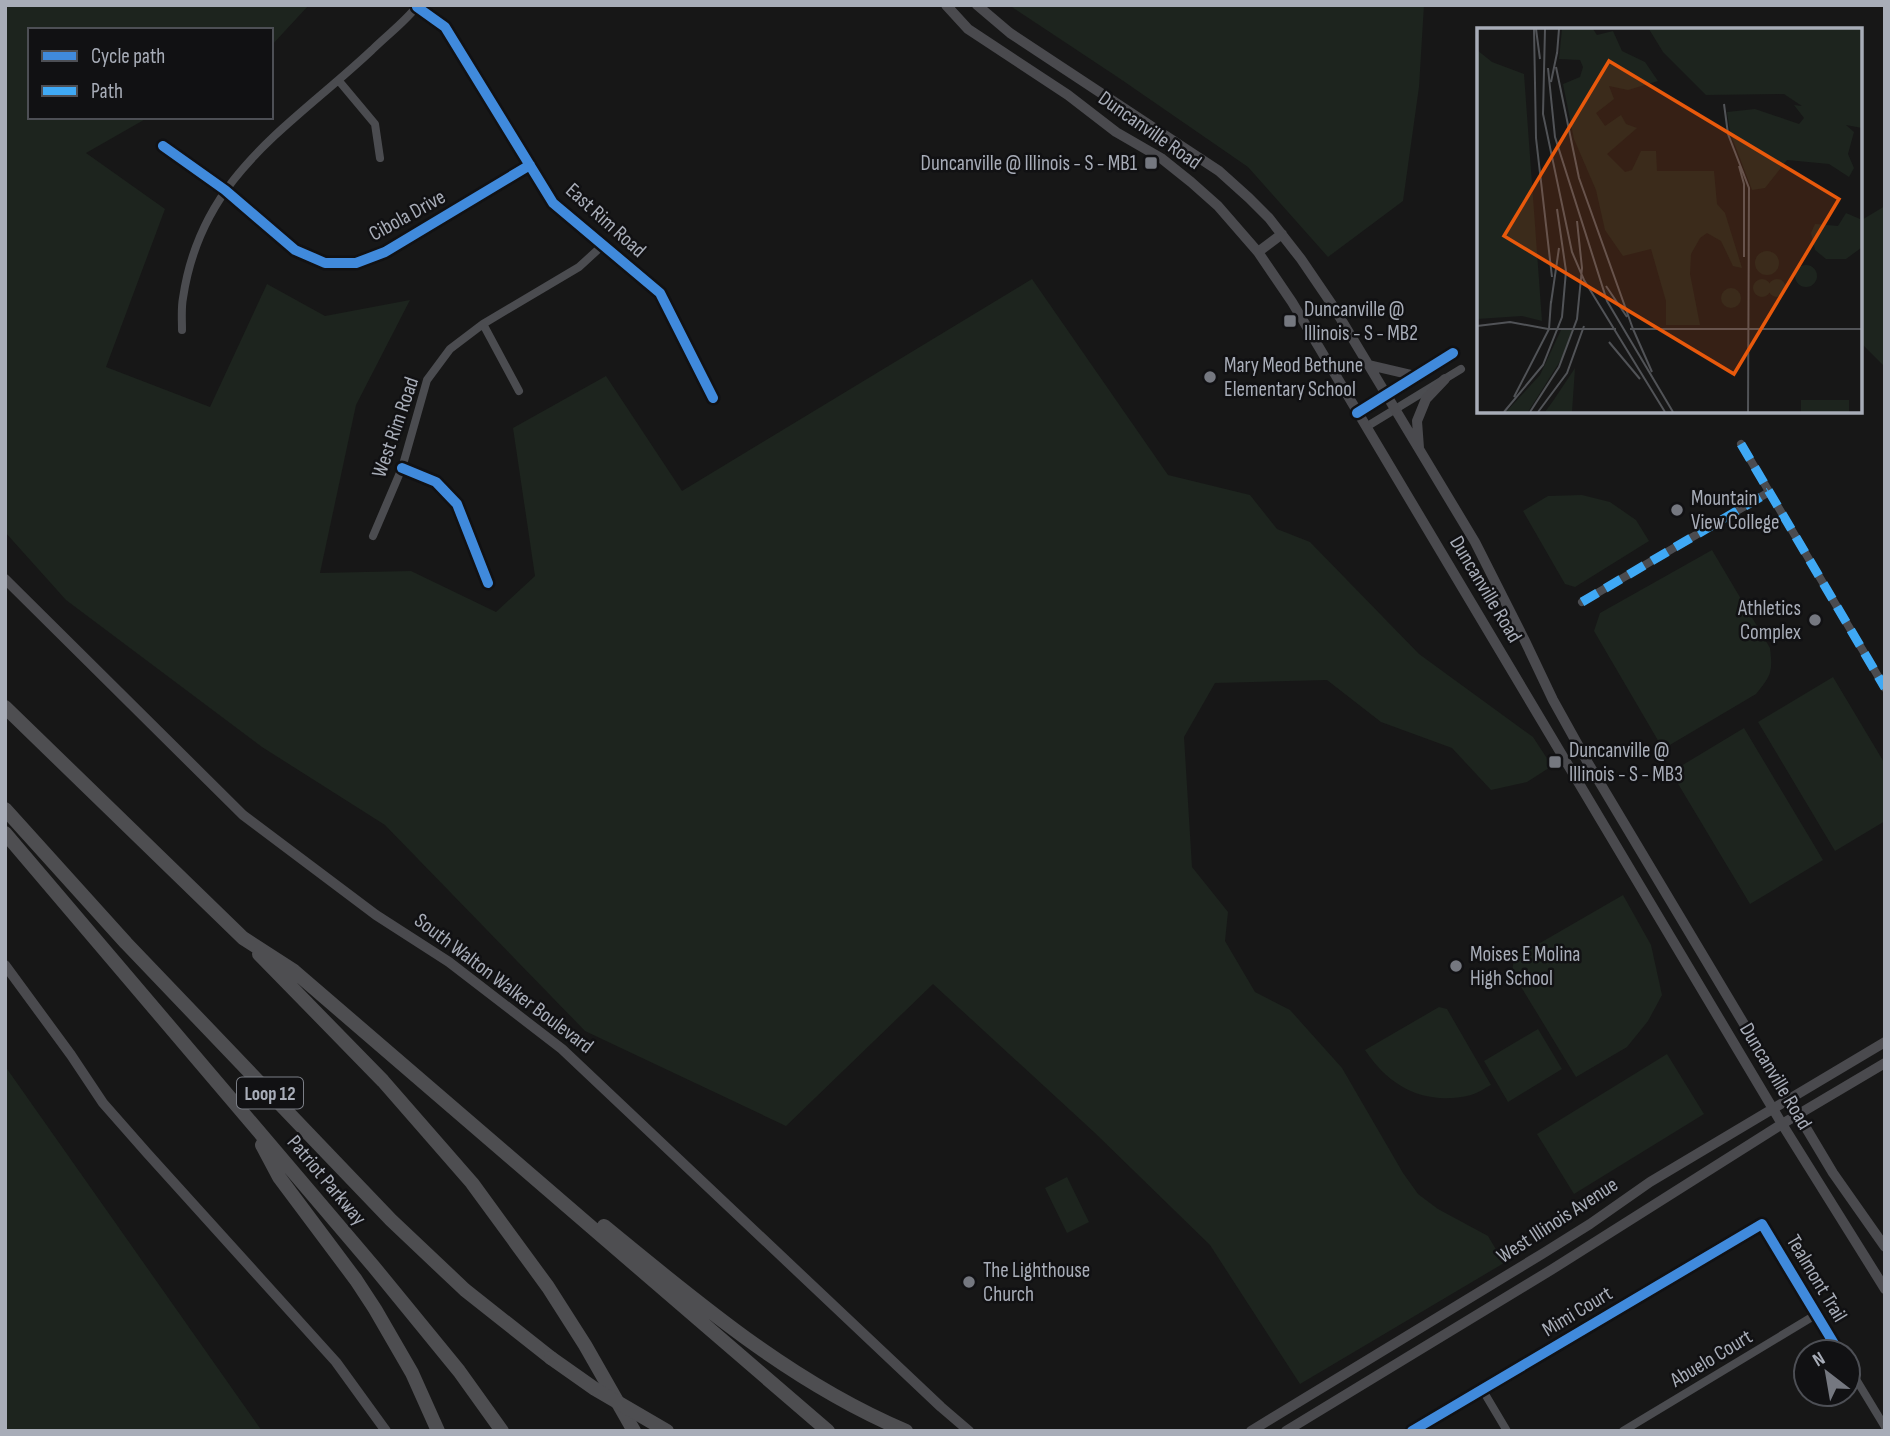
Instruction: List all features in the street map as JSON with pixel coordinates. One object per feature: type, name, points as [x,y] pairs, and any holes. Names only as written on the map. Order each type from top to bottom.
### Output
[{"type":"highway","points":[[5,707],[243,938],[383,1081],[472,1183],[548,1287],[634,1431]]},
{"type":"highway","name":"Loop 12","points":[[5,809],[126,943],[391,1220],[465,1290],[595,1389],[667,1431]]},
{"type":"highway","name":"Patriot Parkway","points":[[5,833],[459,1371],[502,1431]]},
{"type":"highway","points":[[243,938],[294,971],[828,1431]]},
{"type":"highway","points":[[250,1122],[279,1177],[375,1308],[412,1373],[438,1431]]},
{"type":"highway","points":[[547,1188],[599,1221],[711,1314],[753,1344],[807,1379],[906,1431]]},
{"type":"main road","name":"Duncanville Road","points":[[977,5],[1010,33],[1219,171],[1249,198],[1282,234],[1334,306],[1489,567],[1553,700],[1588,763],[1788,1100],[1840,1183],[1885,1247]]},
{"type":"main road","name":"Duncanville Road","points":[[954,8],[968,29],[1068,95],[1116,132],[1161,158],[1191,182],[1218,206],[1258,252],[1292,302],[1782,1124],[1885,1289]]},
{"type":"main road","points":[[1116,132],[1129,112]]},
{"type":"main road","points":[[1258,252],[1282,234]]},
{"type":"main road","points":[[1369,365],[1416,376]]},
{"type":"main road","points":[[1419,451],[1417,421],[1426,399],[1445,379]]},
{"type":"main road","name":"South Walton Walker Boulevard","points":[[5,579],[243,815],[376,915],[449,962],[562,1049],[969,1431]]},
{"type":"main road","points":[[5,965],[103,1103],[336,1362],[386,1431]]},
{"type":"main road","name":"West Illinois Avenue","points":[[1251,1431],[1542,1254],[1650,1182],[1885,1042]]},
{"type":"main road","name":"West Illinois Avenue","points":[[1286,1431],[1885,1063]]},
{"type":"main road","points":[[1542,1254],[1551,1270]]},
{"type":"main road","points":[[1306,1398],[1315,1413]]},
{"type":"street","points":[[183,330],[182,299],[192,258],[204,224],[225,190],[269,139],[339,81],[417,6]]},
{"type":"street","name":"East Rim Road","points":[[417,6],[445,27],[553,203],[660,293],[713,398]]},
{"type":"street","points":[[339,81],[375,124],[380,158]]},
{"type":"street","name":"Cibola Drive","points":[[163,146],[225,190],[295,250],[325,263],[356,263],[386,252],[530,165]]},
{"type":"street","name":"West Rim Road","points":[[373,537],[402,468],[427,380],[450,349],[483,324],[579,267],[603,245]]},
{"type":"street","points":[[483,324],[519,391]]},
{"type":"street","points":[[1357,413],[1453,353]]},
{"type":"street","points":[[1366,427],[1461,369]]},
{"type":"street","points":[[1741,444],[1885,688]]},
{"type":"street","points":[[402,468],[436,482],[457,504],[488,583]]},
{"type":"street","points":[[1582,602],[1769,492]]},
{"type":"street","name":"Tealmont Trail","points":[[1762,1224],[1831,1338]]},
{"type":"street","name":"Mimi Court","points":[[1412,1431],[1762,1224]]},
{"type":"street","name":"Abuelo Court","points":[[1623,1431],[1817,1314]]},
{"type":"street","points":[[1482,1389],[1507,1431]]},
{"type":"street","points":[[1862,1389],[1885,1427]]},
{"type":"shaded area","points":[[5,5],[309,5],[273,44],[273,28],[28,28],[28,119],[146,119],[86,153],[165,209],[106,367],[210,407],[267,284],[325,316],[410,300],[356,405],[320,573],[411,571],[496,612],[535,576],[513,428],[606,376],[682,491],[1032,279],[1168,475],[1250,495],[1277,529],[1310,542],[1419,654],[1533,737],[1552,766],[1527,782],[1491,790],[1452,748],[1381,722],[1327,680],[1215,683],[1184,737],[1192,867],[1228,912],[1225,941],[1255,992],[1290,1010],[1342,1068],[1418,1194],[1438,1209],[1488,1236],[1504,1263],[1300,1384],[1210,1245],[1095,1133],[933,984],[786,1126],[585,1031],[385,825],[262,747],[66,600],[5,532]]},
{"type":"shaded area","points":[[1009,5],[1424,5],[1419,87],[1403,201],[1328,257],[1248,167]]},
{"type":"shaded area","points":[[1885,206],[1885,367],[1862,344],[1862,220]]},
{"type":"shaded area","points":[[1582,495],[1610,502],[1636,520],[1649,541],[1575,587],[1565,584],[1523,511],[1548,496]]},
{"type":"shaded area","points":[[1712,550],[1770,648],[1770,673],[1756,694],[1663,749],[1594,631],[1600,613]]},
{"type":"shaded area","points":[[1833,677],[1885,764],[1885,821],[1835,851],[1758,722]]},
{"type":"shaded area","points":[[1744,728],[1823,860],[1750,904],[1671,772]]},
{"type":"shaded area","points":[[1623,895],[1651,945],[1662,995],[1648,1021],[1627,1047],[1576,1077],[1512,972],[1514,958]]},
{"type":"shaded area","points":[[1439,1007],[1447,1009],[1491,1085],[1474,1094],[1439,1098],[1410,1091],[1386,1075],[1365,1050]]},
{"type":"shaded area","points":[[1538,1029],[1562,1069],[1508,1102],[1484,1061]]},
{"type":"shaded area","points":[[1667,1054],[1704,1114],[1574,1194],[1537,1134]]},
{"type":"shaded area","points":[[5,1066],[262,1431],[5,1431]]},
{"type":"shaded area","points":[[1067,1177],[1089,1222],[1067,1233],[1045,1188]]},
{"type":"marked path","points":[[1741,444],[1885,688]]},
{"type":"marked path","points":[[1582,602],[1769,492]]},
{"type":"cycle path","points":[[417,7],[445,27],[553,203],[660,293],[713,398]]},
{"type":"cycle path","points":[[163,146],[225,190],[295,250],[325,263],[356,263],[385,252],[530,165]]},
{"type":"cycle path","points":[[1357,413],[1453,353]]},
{"type":"cycle path","points":[[402,468],[436,482],[457,504],[488,583]]},
{"type":"cycle path","points":[[1412,1431],[1762,1224],[1831,1338]]},
{"type":"place","name":"Duncanville @ Illinois - S - MB1","points":[[1151,163]]},
{"type":"place","name":"Duncanville @ Illinois - S - MB2","points":[[1290,321]]},
{"type":"place","name":"Mary Meod Bethune Elementary School","points":[[1210,377]]},
{"type":"place","name":"Mountain View College","points":[[1677,510]]},
{"type":"place","name":"Athletics Complex","points":[[1815,620]]},
{"type":"place","name":"Duncanville @ Illinois - S - MB3","points":[[1555,762]]},
{"type":"place","name":"Moises E Molina High School","points":[[1456,966]]},
{"type":"place","name":"The Lighthouse Church","points":[[969,1282]]}]
